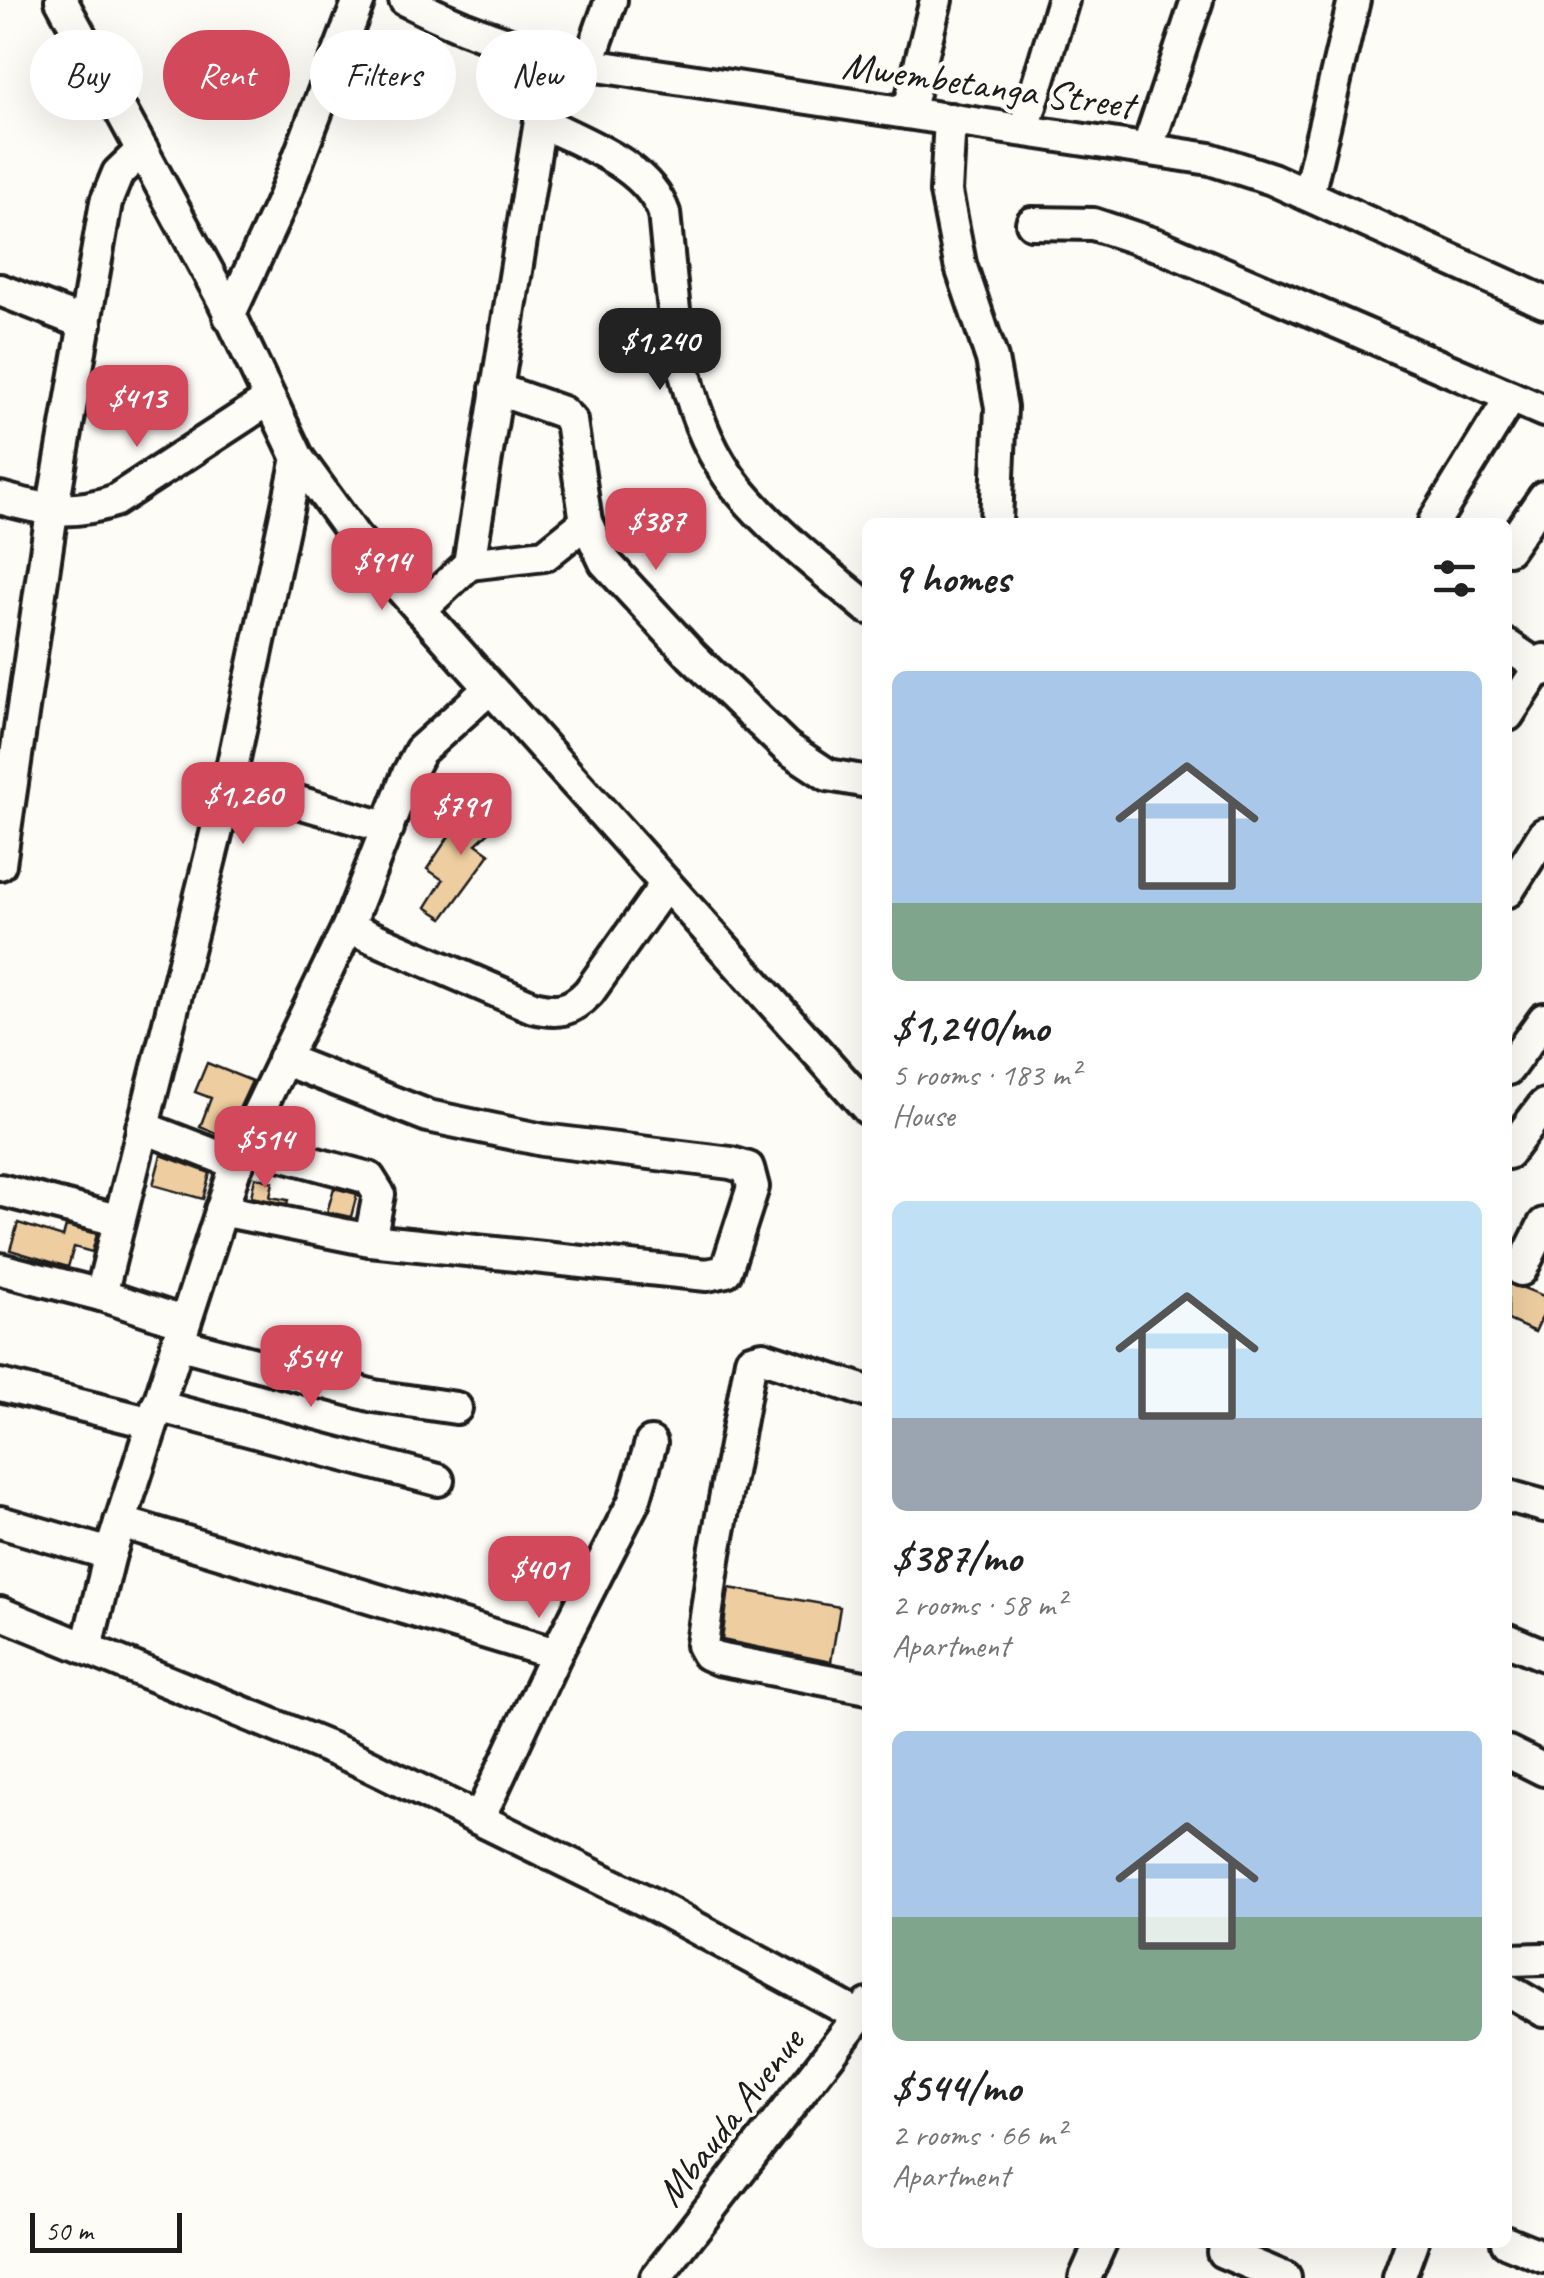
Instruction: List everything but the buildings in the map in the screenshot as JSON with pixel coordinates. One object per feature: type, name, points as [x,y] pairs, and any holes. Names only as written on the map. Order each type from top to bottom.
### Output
[{"type":"street","points":[[62,0],[229,316],[298,458],[355,537],[862,1101]]},
{"type":"street","points":[[229,316],[283,200],[359,0]]},
{"type":"street","name":"Mwembetanga Street","points":[[405,0],[481,30]]},
{"type":"street","points":[[597,40],[611,0]]},
{"type":"street","points":[[908,113],[936,0]]},
{"type":"street","points":[[1024,129],[1063,0]]},
{"type":"street","points":[[1148,148],[1197,0]]},
{"type":"street","points":[[1308,195],[1354,0]]},
{"type":"street","name":"Mwembetanga Street","points":[[597,66],[1210,159],[1308,195],[1544,302]]},
{"type":"street","points":[[950,119],[946,192],[960,264],[992,360],[1001,407],[996,518]]},
{"type":"street","points":[[469,564],[540,121],[631,170],[658,196],[664,213],[683,364],[694,405],[716,455],[739,490],[862,603]]},
{"type":"street","points":[[0,864],[52,512],[111,186],[126,163],[142,150]]},
{"type":"street","points":[[1032,222],[1093,224],[1160,246],[1544,411]]},
{"type":"street","points":[[0,290],[86,324]]},
{"type":"street","points":[[496,389],[562,412],[571,421],[586,522],[606,562],[692,656],[786,746],[828,775],[862,781]]},
{"type":"street","points":[[1436,518],[1511,398]]},
{"type":"street","points":[[0,498],[52,512],[89,510],[114,501],[270,399]]},
{"type":"street","points":[[101,1295],[229,782],[298,458]]},
{"type":"street","points":[[1512,543],[1544,497]]},
{"type":"street","points":[[420,610],[469,564],[545,555],[586,522]]},
{"type":"street","points":[[1512,648],[1543,666],[1512,709]]},
{"type":"street","points":[[87,1647],[110,1554],[240,1154],[348,926],[398,796],[420,751],[489,689]]},
{"type":"street","points":[[229,782],[388,828]]},
{"type":"street","points":[[1512,885],[1544,834]]},
{"type":"street","points":[[348,926],[532,1007],[563,1010],[577,1005],[590,992],[666,884]]},
{"type":"street","points":[[1512,1063],[1544,1019]]},
{"type":"street","points":[[221,1210],[370,1240],[722,1275],[737,1238],[753,1178],[748,1168],[544,1140],[428,1116],[283,1058]]},
{"type":"street","points":[[1512,1143],[1544,1105]]},
{"type":"street","points":[[142,1127],[240,1154],[369,1178],[378,1194],[370,1240]]},
{"type":"street","points":[[0,1190],[117,1220]]},
{"type":"street","points":[[1524,1271],[1544,1224]]},
{"type":"street","points":[[0,1268],[101,1295],[180,1332],[374,1396],[414,1405],[456,1408]]},
{"type":"street","points":[[862,1390],[760,1356],[752,1360],[702,1645],[708,1654],[718,1658],[862,1687]]},
{"type":"street","points":[[0,1385],[154,1414],[438,1480]]},
{"type":"street","points":[[479,1819],[556,1654],[634,1501],[652,1443]]},
{"type":"street","points":[[1512,1497],[1544,1506]]},
{"type":"street","points":[[0,1522],[110,1554]]},
{"type":"street","points":[[120,1522],[556,1654]]},
{"type":"street","points":[[0,1612],[354,1758],[862,2009]]},
{"type":"street","points":[[1512,1642],[1544,1655]]},
{"type":"street","points":[[1512,1754],[1544,1770]]},
{"type":"street","points":[[1512,1960],[1544,1958]]},
{"type":"street","points":[[1512,1992],[1544,2011]]},
{"type":"street","name":"Mbauda Avenue","points":[[656,2278],[862,2011]]},
{"type":"street","points":[[1512,2244],[1544,2257]]},
{"type":"street","points":[[1086,2278],[1098,2248]]},
{"type":"street","points":[[1399,2278],[1410,2248]]},
{"type":"street","points":[[1223,2252],[1285,2278]]}]
